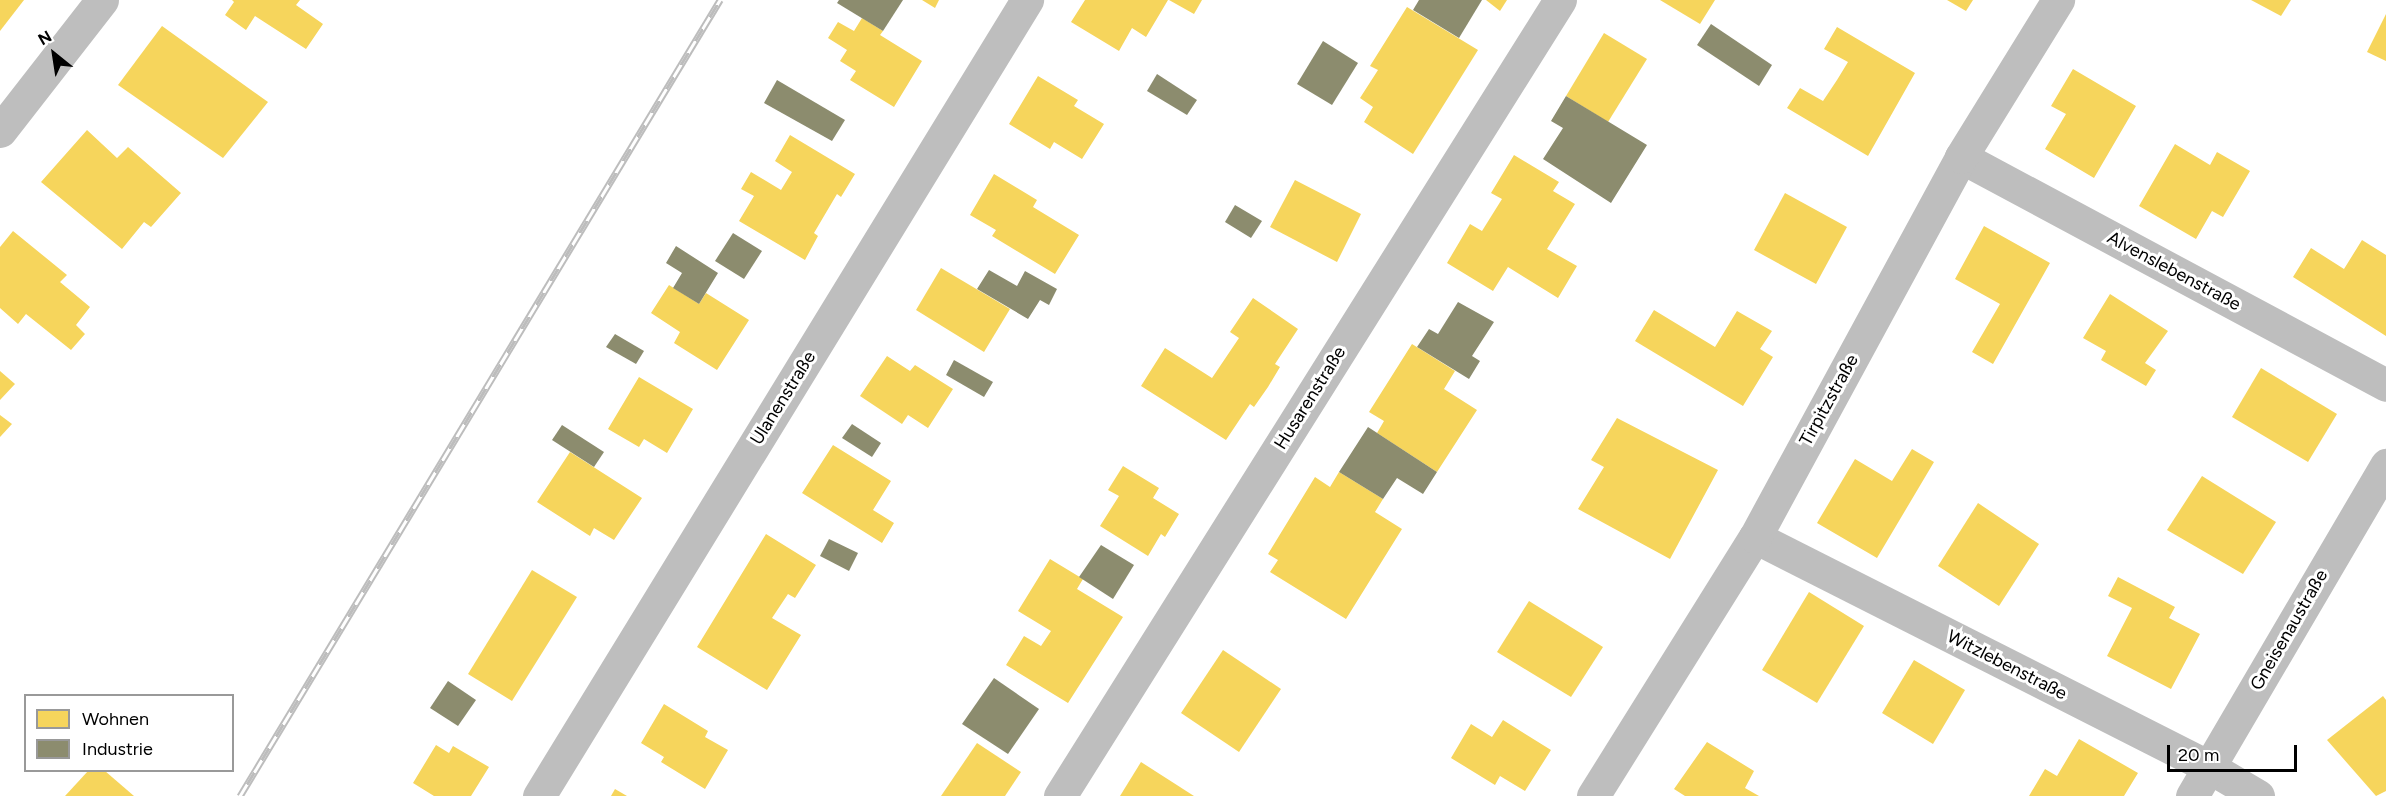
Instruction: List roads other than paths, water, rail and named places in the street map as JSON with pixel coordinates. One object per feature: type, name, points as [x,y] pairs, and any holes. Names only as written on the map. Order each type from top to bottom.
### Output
[{"type":"street","points":[[0,131],[102,0]]},
{"type":"street","name":"Ulanenstraße","points":[[539,796],[1027,0]]},
{"type":"street","name":"Husarenstraße","points":[[1060,796],[1560,0]]},
{"type":"street","name":"Tirpitzstraße","points":[[1593,796],[1755,537],[1961,158],[2058,0]]},
{"type":"street","name":"Alvenslebenstraße","points":[[1961,158],[2386,385]]},
{"type":"street","name":"Gneisenaustraße","points":[[2192,796],[2386,465]]},
{"type":"street","name":"Witzlebenstraße","points":[[1755,537],[2209,767],[2258,796]]},
{"type":"railway","points":[[240,796],[720,0]]}]
